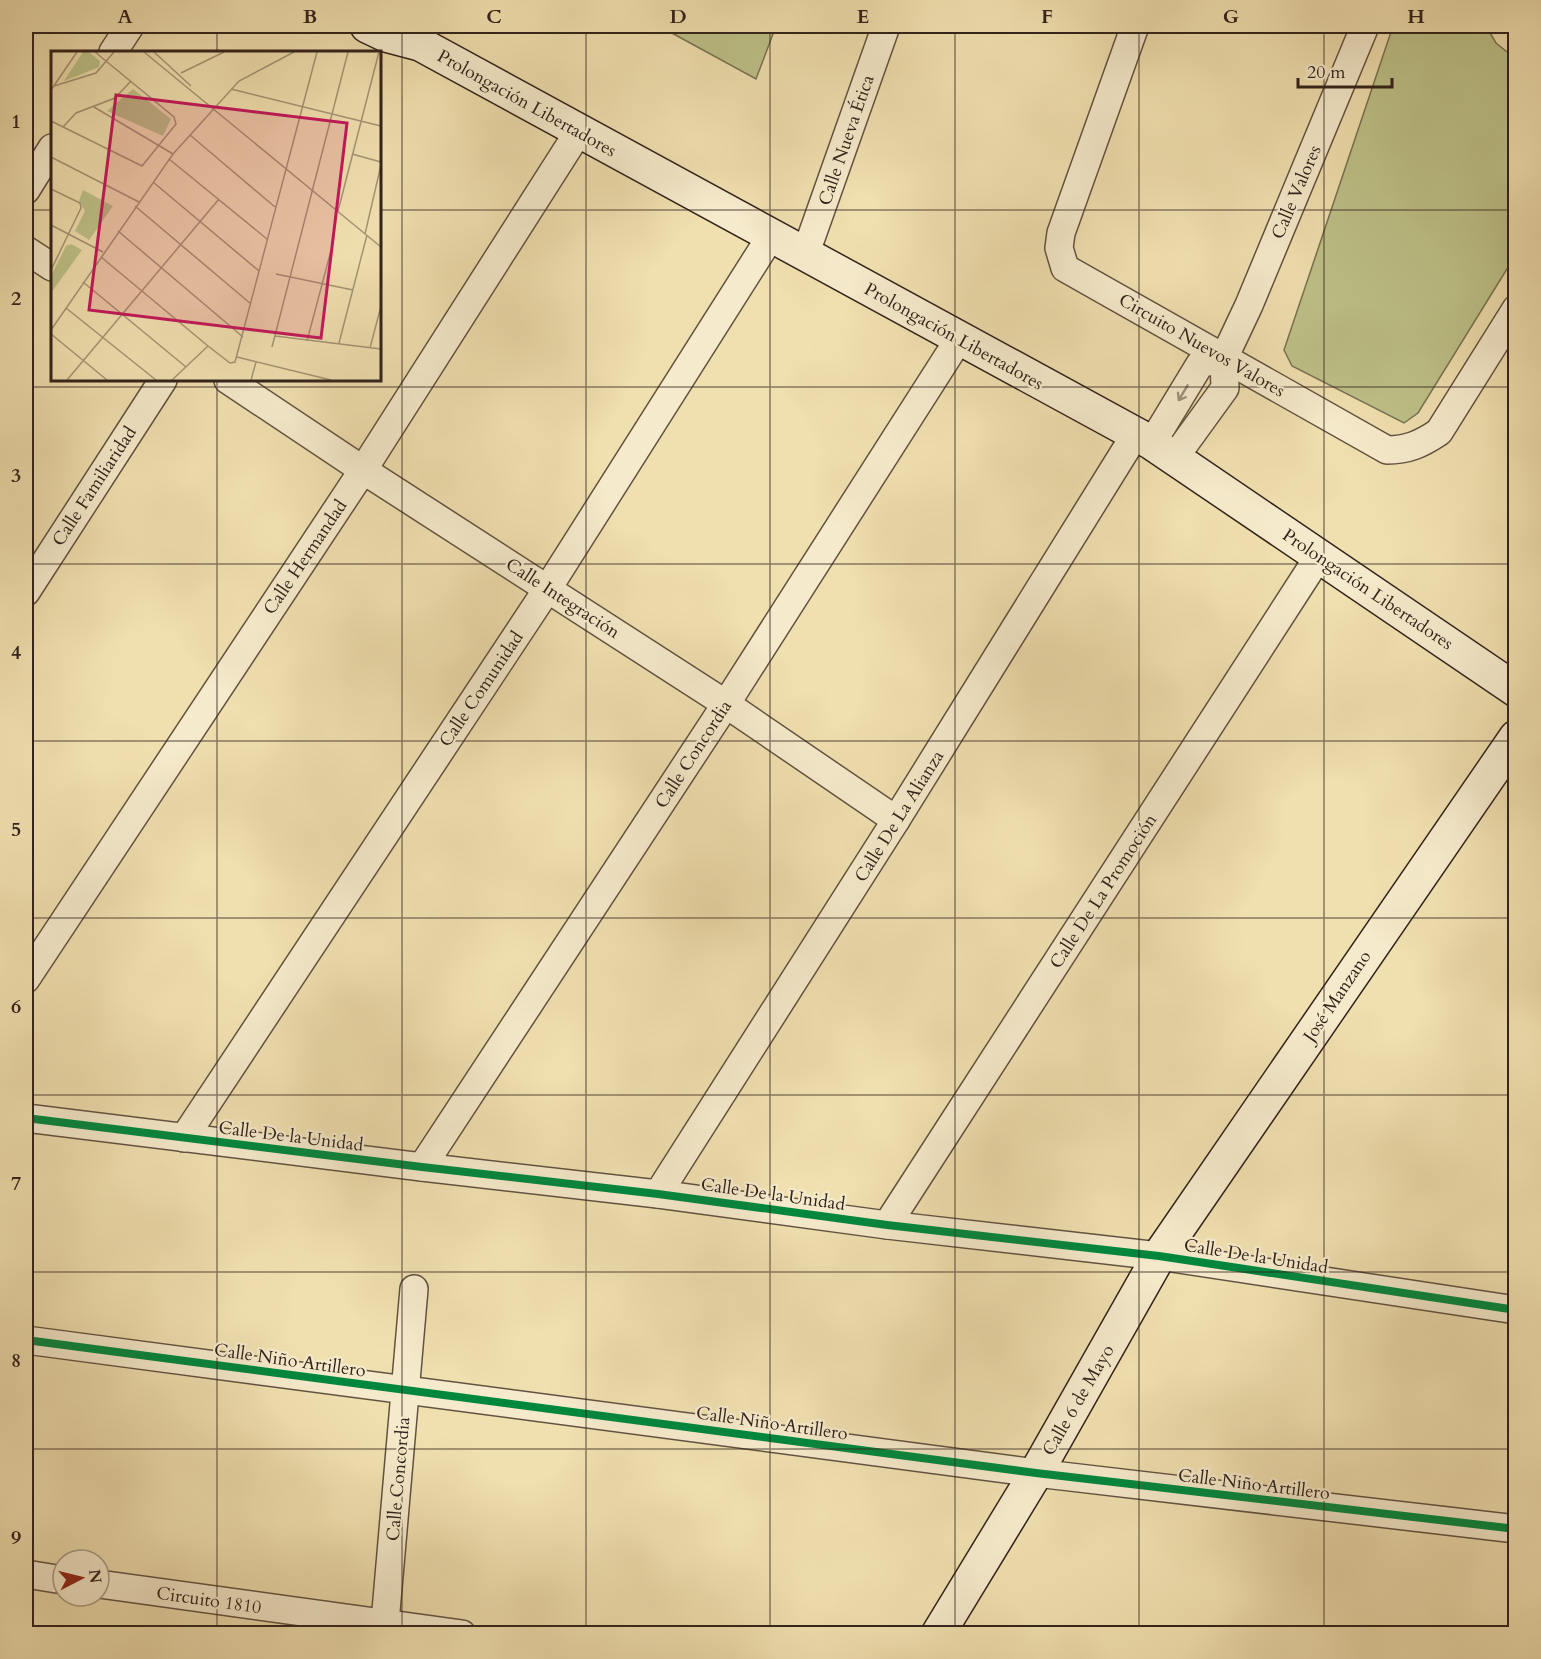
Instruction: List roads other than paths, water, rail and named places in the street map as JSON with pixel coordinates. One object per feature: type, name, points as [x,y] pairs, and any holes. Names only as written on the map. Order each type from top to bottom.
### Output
[{"type":"street","points":[[114,51],[130,26]]},
{"type":"street","name":"Calle Nueva Ética","points":[[805,255],[886,26]]},
{"type":"street","name":"Circuito Nuevos Valores","points":[[1135,26],[1061,233],[1059,248],[1065,267],[1387,450],[1402,450],[1419,446],[1438,432],[1515,309]]},
{"type":"street","name":"Calle Valores","points":[[1224,358],[1249,305],[1365,26]]},
{"type":"street","name":"Prolongación Libertadores","points":[[376,38],[423,35],[579,131],[1154,445],[1515,690]]},
{"type":"street","name":"Calle Hermandad","points":[[26,979],[363,470],[579,131]]},
{"type":"street","points":[[26,190],[51,150]]},
{"type":"street","name":"Calle Comunidad","points":[[184,1138],[548,588],[771,236]]},
{"type":"street","points":[[26,250],[51,266]]},
{"type":"street","name":"Calle Concordia","points":[[422,1167],[726,704],[959,339]]},
{"type":"street","points":[[1154,445],[1200,364],[1224,358]]},
{"type":"street","name":"Calle Familiaridad","points":[[26,592],[162,381]]},
{"type":"street","name":"Calle Integración","points":[[230,381],[363,470],[726,704],[896,820]]},
{"type":"street","name":"Calle De La Alianza","points":[[658,1194],[896,820],[1154,445]]},
{"type":"street","name":"Calle De La Promoción","points":[[887,1225],[1319,556]]},
{"type":"street","name":"José Manzano","points":[[1160,1256],[1515,737]]},
{"type":"street","name":"Calle De la Unidad","points":[[26,1118],[658,1194],[887,1225],[1160,1256],[1515,1310]]},
{"type":"street","name":"Calle 6 de Mayo","points":[[938,1634],[1036,1473],[1160,1256]]},
{"type":"street","name":"Calle Concordia","points":[[384,1629],[414,1289]]},
{"type":"street","name":"Calle Niño Artillero","points":[[26,1340],[1036,1473],[1515,1529]]},
{"type":"street","points":[[26,1574],[51,1578]]},
{"type":"street","name":"Circuito 1810","points":[[111,1586],[384,1629],[462,1634]]}]
